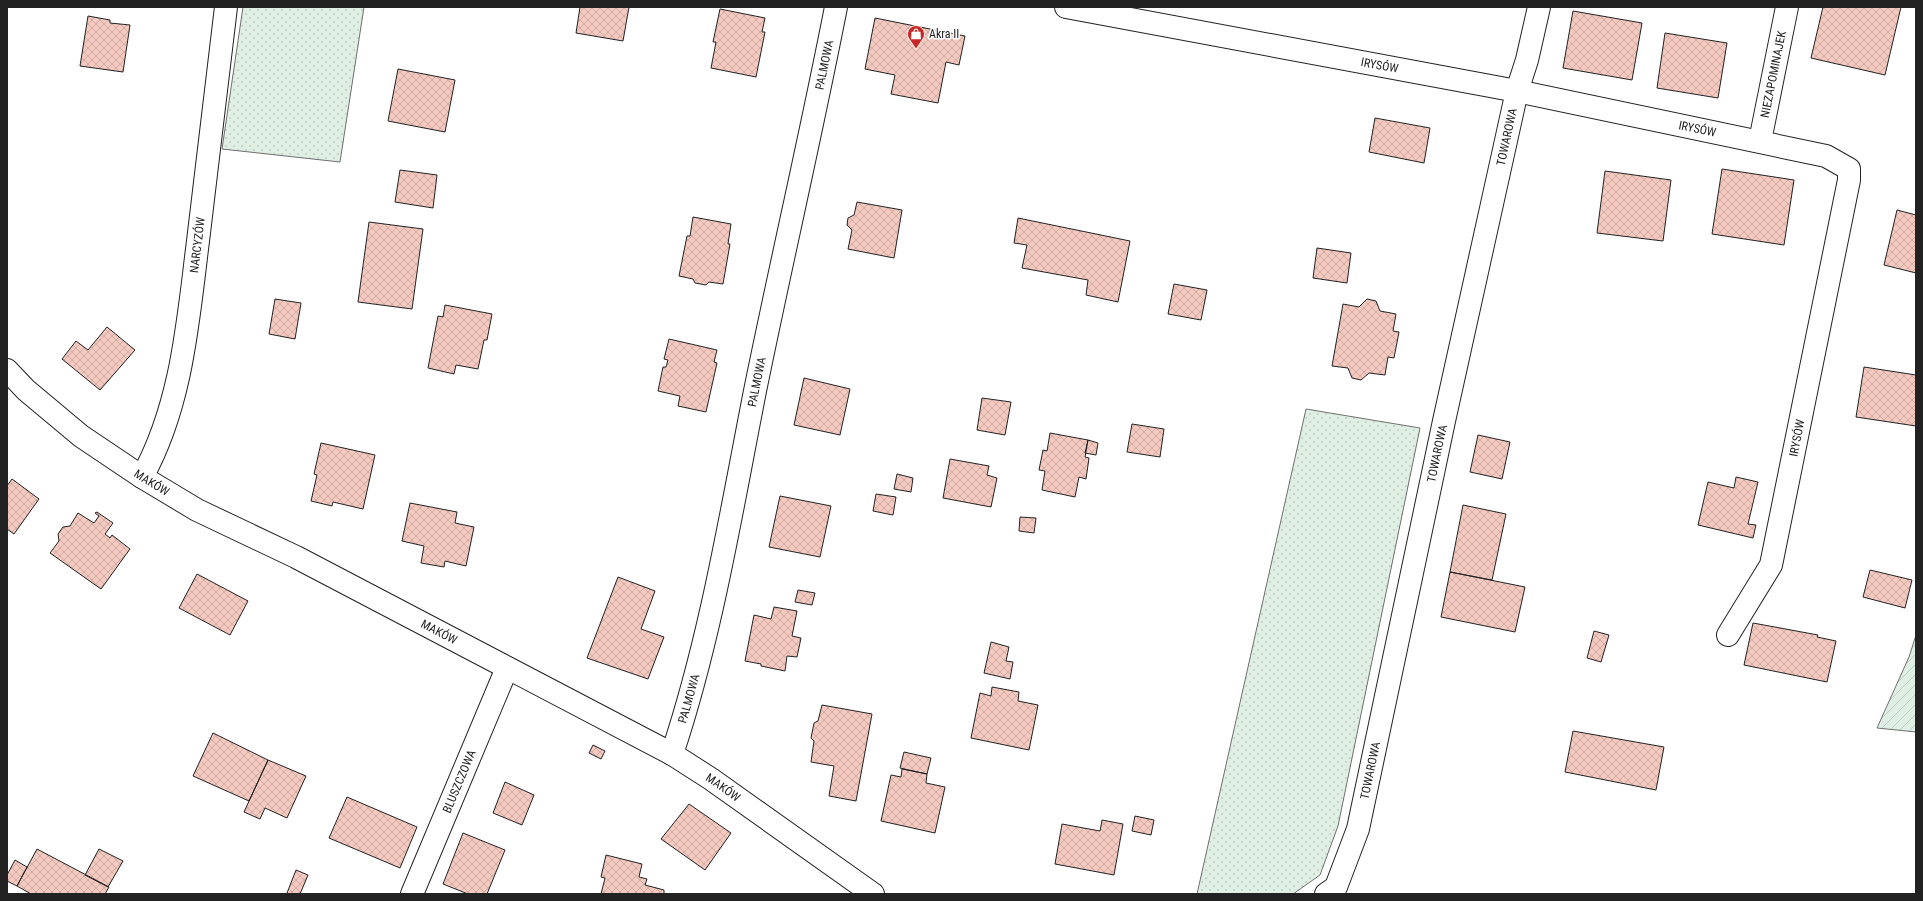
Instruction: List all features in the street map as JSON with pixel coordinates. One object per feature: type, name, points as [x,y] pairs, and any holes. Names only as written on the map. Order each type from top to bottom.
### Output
[{"type":"street","name":"NARCYZÓW","points":[[142,477],[152,460],[167,419],[184,352],[226,7]]},
{"type":"street","name":"PALMOWA","points":[[672,754],[682,723],[713,601],[768,326],[836,7]]},
{"type":"street","name":"IRYSÓW","points":[[1066,7],[1517,91],[1826,156],[1849,169],[1849,180],[1771,565],[1728,635]]},
{"type":"street","name":"TOWAROWA","points":[[1326,894],[1336,887],[1358,829],[1444,421],[1517,91],[1527,60],[1539,7]]},
{"type":"street","name":"NIEZAPOMINAJEK","points":[[1760,142],[1787,7]]},
{"type":"street","name":"MAKÓW","points":[[7,370],[26,390],[81,436],[142,477],[197,510],[296,557],[672,754],[711,779],[873,894]]},
{"type":"street","name":"BLUSZCZOWA","points":[[412,894],[507,668]]},
{"type":"green space","points":[[243,7],[364,7],[340,162],[222,149]]},
{"type":"green space","points":[[1306,409],[1420,428],[1338,826],[1320,875],[1293,894],[1197,894]]},
{"type":"green space","points":[[1916,635],[1916,732],[1877,728],[1909,657]]},
{"type":"building","points":[[580,7],[629,7],[623,41],[576,33]]},
{"type":"building","points":[[1823,7],[1901,7],[1885,75],[1811,58]]},
{"type":"building","points":[[720,9],[765,18],[762,32],[765,32],[756,77],[711,68],[716,42],[713,42]]},
{"type":"building","points":[[1573,11],[1642,23],[1632,80],[1563,68]]},
{"type":"building","points":[[88,16],[110,20],[110,23],[130,25],[123,72],[80,66]]},
{"type":"building","name":"Akra II","points":[[875,18],[965,36],[959,65],[946,62],[938,103],[891,94],[895,75],[865,69]]},
{"type":"building","points":[[1665,33],[1727,43],[1718,98],[1657,88]]},
{"type":"building","points":[[398,69],[455,80],[445,132],[388,121]]},
{"type":"building","points":[[1375,118],[1430,128],[1424,163],[1369,152]]},
{"type":"building","points":[[1722,169],[1794,180],[1784,245],[1712,234]]},
{"type":"building","points":[[400,170],[437,175],[433,208],[395,202]]},
{"type":"building","points":[[1605,171],[1671,180],[1663,241],[1597,233]]},
{"type":"building","points":[[857,202],[902,210],[894,258],[848,249],[852,230],[847,225],[848,218],[854,215]]},
{"type":"building","points":[[1897,210],[1916,215],[1916,273],[1884,265]]},
{"type":"building","points":[[693,217],[731,224],[728,244],[730,244],[723,284],[709,282],[706,285],[695,283],[693,279],[679,276],[687,236],[690,236]]},
{"type":"building","points":[[1018,218],[1130,241],[1118,302],[1086,295],[1088,280],[1022,268],[1027,245],[1014,243]]},
{"type":"building","points":[[369,222],[423,229],[412,309],[358,302]]},
{"type":"building","points":[[1317,248],[1351,253],[1347,283],[1313,278]]},
{"type":"building","points":[[1174,284],[1207,290],[1201,320],[1168,314]]},
{"type":"building","points":[[275,299],[301,303],[295,339],[269,334]]},
{"type":"building","points":[[1367,299],[1376,301],[1380,311],[1396,314],[1393,331],[1399,332],[1394,358],[1388,357],[1385,375],[1369,373],[1361,380],[1352,378],[1348,368],[1332,366],[1343,304],[1359,307]]},
{"type":"building","points":[[445,305],[492,314],[487,340],[484,340],[478,369],[456,365],[454,374],[428,368],[438,316],[443,317]]},
{"type":"building","points":[[107,327],[135,350],[100,390],[62,359],[76,341],[88,350]]},
{"type":"building","points":[[669,339],[717,350],[714,362],[717,363],[706,412],[678,406],[680,396],[658,391],[663,367],[666,367],[668,360],[664,359]]},
{"type":"building","points":[[1864,367],[1916,375],[1916,426],[1856,417]]},
{"type":"building","points":[[804,378],[850,389],[840,435],[794,425]]},
{"type":"building","points":[[982,398],[1011,402],[1005,435],[977,430]]},
{"type":"building","points":[[1132,424],[1164,429],[1160,457],[1127,452]]},
{"type":"building","points":[[1050,433],[1088,440],[1085,457],[1089,458],[1086,479],[1079,477],[1075,497],[1042,490],[1045,471],[1039,470],[1043,450],[1047,451]]},
{"type":"building","points":[[1478,435],[1510,442],[1502,479],[1470,472]]},
{"type":"building","points":[[1088,440],[1098,443],[1096,455],[1085,453]]},
{"type":"building","points":[[321,443],[375,455],[363,509],[333,502],[332,506],[311,501],[317,475],[314,474]]},
{"type":"building","points":[[950,459],[989,466],[987,475],[997,478],[991,507],[943,498]]},
{"type":"building","points":[[897,474],[913,478],[911,492],[894,489]]},
{"type":"building","points":[[1736,477],[1758,482],[1748,524],[1756,525],[1753,538],[1698,525],[1708,482],[1734,488]]},
{"type":"building","points":[[12,479],[39,499],[14,534],[7,529],[7,486]]},
{"type":"building","points":[[876,494],[896,497],[893,515],[873,511]]},
{"type":"building","points":[[780,496],[831,506],[820,557],[769,547]]},
{"type":"building","points":[[410,503],[457,512],[455,523],[474,527],[466,566],[445,561],[444,567],[421,563],[424,546],[402,541]]},
{"type":"building","points":[[1463,505],[1506,514],[1492,580],[1450,572]]},
{"type":"building","points":[[97,512],[113,523],[105,534],[110,538],[112,535],[130,549],[101,589],[50,553],[59,541],[58,534],[63,527],[70,526],[78,513],[94,523],[99,516],[95,513]]},
{"type":"building","points":[[1020,517],[1036,518],[1034,533],[1019,531]]},
{"type":"building","points":[[1870,570],[1912,580],[1905,608],[1863,597]]},
{"type":"building","points":[[1450,572],[1525,587],[1515,632],[1441,617]]},
{"type":"building","points":[[197,574],[248,601],[230,635],[179,608]]},
{"type":"building","points":[[618,577],[655,591],[641,629],[664,637],[648,679],[587,658]]},
{"type":"building","points":[[798,590],[815,593],[812,605],[795,602]]},
{"type":"building","points":[[774,607],[797,611],[792,636],[801,638],[797,657],[787,656],[785,671],[745,661],[754,615],[771,619]]},
{"type":"building","points":[[1753,623],[1818,635],[1817,637],[1836,641],[1827,682],[1744,665]]},
{"type":"building","points":[[1594,631],[1609,635],[1601,662],[1587,658]]},
{"type":"building","points":[[991,642],[1009,647],[1006,661],[1013,662],[1010,679],[984,673]]},
{"type":"building","points":[[992,687],[1019,692],[1018,701],[1038,705],[1029,750],[971,738],[980,693],[991,696]]},
{"type":"building","points":[[822,705],[872,714],[856,801],[829,796],[834,766],[811,762],[814,741],[811,738],[814,723],[818,721]]},
{"type":"building","points":[[1573,731],[1664,747],[1656,790],[1565,772]]},
{"type":"building","points":[[213,733],[268,760],[249,801],[193,776]]},
{"type":"building","points":[[593,745],[605,751],[601,759],[589,753]]},
{"type":"building","points":[[904,752],[931,758],[927,774],[900,768]]},
{"type":"building","points":[[268,760],[306,776],[287,818],[265,808],[260,819],[244,812]]},
{"type":"building","points":[[902,769],[927,774],[926,783],[945,787],[935,833],[881,821],[891,775],[901,777]]},
{"type":"building","points":[[505,782],[534,795],[522,825],[493,813]]},
{"type":"building","points":[[347,797],[417,827],[400,868],[329,838]]},
{"type":"building","points":[[689,804],[731,833],[705,870],[661,839]]},
{"type":"building","points":[[1135,816],[1154,820],[1151,835],[1132,831]]},
{"type":"building","points":[[1102,820],[1123,824],[1114,875],[1055,864],[1062,824],[1100,831]]},
{"type":"building","points":[[463,833],[505,850],[487,894],[468,894],[443,884]]},
{"type":"building","points":[[37,849],[109,887],[105,894],[31,894],[17,886]]},
{"type":"building","points":[[99,849],[123,861],[108,887],[85,875]]},
{"type":"building","points":[[606,855],[642,864],[639,877],[647,879],[645,885],[664,890],[664,894],[601,894],[605,878],[601,877]]},
{"type":"building","points":[[15,860],[27,867],[17,886],[7,881],[7,875]]},
{"type":"building","points":[[296,870],[308,875],[300,894],[290,894],[287,893]]},
{"type":"place","name":"Akra II","points":[[916,49]]}]
